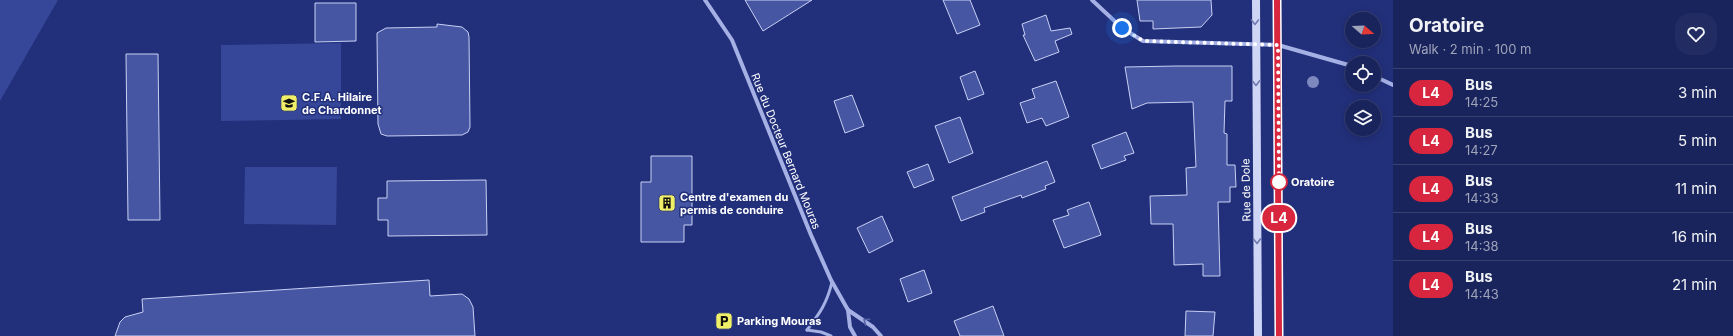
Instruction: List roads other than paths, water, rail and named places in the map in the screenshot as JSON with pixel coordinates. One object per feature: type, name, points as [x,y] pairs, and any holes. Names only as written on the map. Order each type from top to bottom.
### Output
[{"type":"main road","name":"Rue de Dole","points":[[1256,0],[1255,44],[1258,336]]},
{"type":"main road","points":[[1277,0],[1279,336]]},
{"type":"street","name":"Rue du Docteur Bernard Mouras","points":[[705,0],[732,40],[811,235],[832,282],[848,310],[850,327],[855,336]]},
{"type":"street","points":[[1092,0],[1122,28],[1143,41],[1278,45],[1345,64]]},
{"type":"street","points":[[1381,79],[1393,85]]},
{"type":"street","name":"Rue du Docteur Bernard Mouras","points":[[848,310],[872,327],[880,336]]},
{"type":"lane","points":[[831,336],[821,332],[807,330],[824,308],[832,282]]},
{"type":"place","name":"C.F.A. Hilaire de Chardonnet","points":[[289,103]]},
{"type":"place","name":"Oratoire","points":[[1279,182]]},
{"type":"place","name":"Centre d'examen du permis de conduire","points":[[667,203]]},
{"type":"place","name":"Parking Mouras","points":[[724,321]]}]
